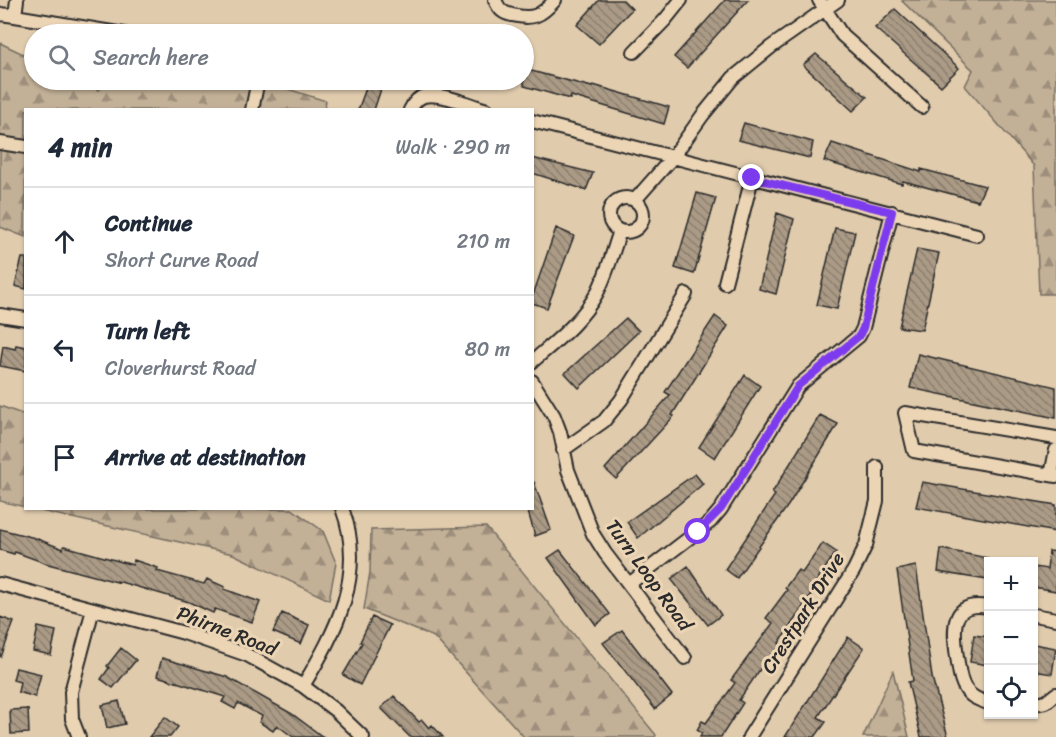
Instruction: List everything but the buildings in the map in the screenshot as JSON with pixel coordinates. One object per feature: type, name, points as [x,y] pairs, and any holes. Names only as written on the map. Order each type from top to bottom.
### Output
[{"type":"street","points":[[15,16],[17,0]]},
{"type":"street","points":[[495,0],[504,13],[528,18],[547,9],[555,0]]},
{"type":"street","points":[[634,52],[681,0]]},
{"type":"street","points":[[635,200],[673,157],[733,78],[821,4],[838,0]]},
{"type":"street","points":[[821,4],[842,35],[922,107]]},
{"type":"street","points":[[0,14],[63,24]]},
{"type":"street","points":[[252,108],[256,90]]},
{"type":"street","points":[[411,108],[422,96],[434,96],[479,108]]},
{"type":"street","points":[[534,122],[977,235]]},
{"type":"street","points":[[0,143],[24,147]]},
{"type":"street","points":[[725,283],[752,178]]},
{"type":"street","points":[[621,198],[635,200],[643,212],[643,219],[634,230],[620,231],[610,221],[611,207],[621,198]]},
{"type":"street","points":[[629,584],[710,522],[721,509],[798,386],[859,336],[863,328],[892,212]]},
{"type":"street","points":[[534,360],[586,311],[598,291],[620,231]]},
{"type":"street","points":[[563,450],[604,421],[621,400],[686,294]]},
{"type":"street","points":[[0,315],[24,319]]},
{"type":"street","name":"Turn Loop Road","points":[[534,384],[554,416],[574,489],[593,534],[685,657]]},
{"type":"street","points":[[1056,438],[905,413],[914,451],[1053,475],[1056,450]]},
{"type":"street","name":"Crestpark Drive","points":[[748,737],[854,570],[866,545],[878,501],[877,467]]},
{"type":"street","points":[[303,686],[331,638],[342,611],[350,581],[350,539],[343,510]]},
{"type":"street","name":"Phirne Road","points":[[0,584],[217,644],[270,667],[303,686],[336,711],[363,737]]},
{"type":"street","points":[[984,606],[979,605],[964,610],[958,616],[953,629],[960,679],[970,695],[984,700]]},
{"type":"street","points":[[79,737],[72,719],[71,692],[93,609]]},
{"type":"street","points":[[1038,616],[1056,619]]},
{"type":"street","points":[[1038,703],[1046,702],[1056,694]]},
{"type":"green space","points":[[1056,0],[1056,294],[1039,294],[1034,166],[965,86],[973,70],[902,1]]},
{"type":"green space","points":[[0,43],[24,54],[24,90],[291,90],[326,101],[324,108],[24,108],[24,237],[0,227]]},
{"type":"green space","points":[[0,406],[24,415],[24,507],[0,501]]},
{"type":"green space","points":[[36,510],[293,510],[323,531],[336,563],[329,600],[233,554]]},
{"type":"green space","points":[[486,527],[656,735],[655,737],[524,737],[434,637],[364,609],[370,572],[371,530]]},
{"type":"green space","points":[[893,671],[909,737],[863,737]]},
{"type":"route","points":[[698,532],[721,509],[798,386],[859,336],[863,328],[892,212],[752,178]]}]
